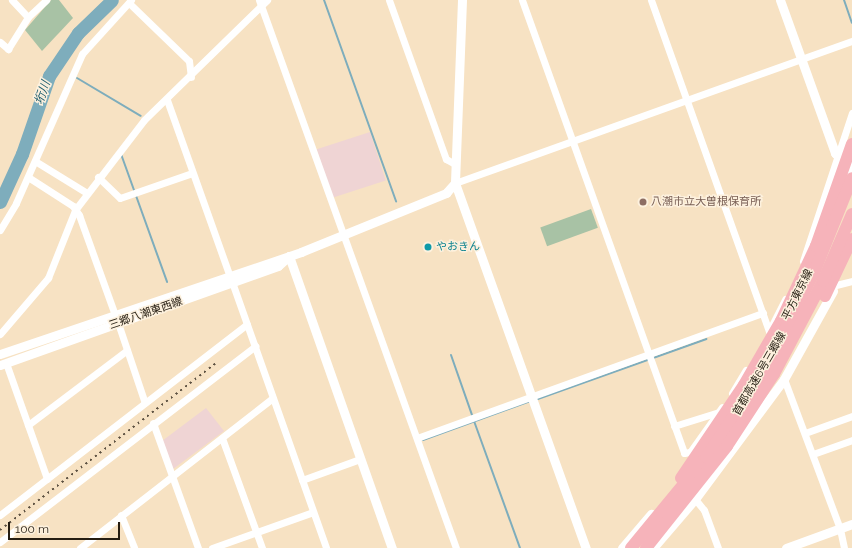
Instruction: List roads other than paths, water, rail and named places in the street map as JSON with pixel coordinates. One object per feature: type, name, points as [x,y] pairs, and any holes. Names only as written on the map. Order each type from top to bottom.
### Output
[{"type":"highway","points":[[677,484],[688,457],[744,385],[781,321],[816,246],[852,144]]},
{"type":"highway","name":"首都高速6号三郷線","points":[[631,548],[706,457],[765,368],[814,273],[852,178]]},
{"type":"highway","name":"首都高速6号三郷線","points":[[646,548],[727,446],[774,374],[823,281],[852,214]]},
{"type":"highway","points":[[743,434],[807,332],[852,239]]},
{"type":"street","points":[[12,0],[28,17]]},
{"type":"street","points":[[0,42],[8,49],[28,17],[46,0]]},
{"type":"street","points":[[389,0],[446,159],[455,164]]},
{"type":"street","points":[[462,0],[455,184],[586,548]]},
{"type":"street","points":[[522,0],[648,355],[674,426],[688,457]]},
{"type":"street","points":[[651,0],[769,331]]},
{"type":"street","points":[[780,0],[839,157]]},
{"type":"street","points":[[0,230],[28,177],[82,54],[130,1],[189,61],[191,77]]},
{"type":"street","points":[[0,334],[48,278],[75,210],[98,177],[144,120],[191,77],[263,2],[343,236],[456,548]]},
{"type":"street","points":[[455,184],[852,41]]},
{"type":"street","points":[[167,100],[326,548]]},
{"type":"street","points":[[688,457],[719,412],[769,331],[799,268],[839,157],[852,113]]},
{"type":"street","points":[[35,161],[87,193]]},
{"type":"street","name":"平方東京線","points":[[622,548],[677,484],[757,372],[810,271],[852,164]]},
{"type":"street","points":[[98,177],[120,198],[192,173]]},
{"type":"street","points":[[28,177],[75,210],[116,319],[145,403]]},
{"type":"street","name":"三郷八潮東西線","points":[[3,364],[116,319],[343,236],[446,193],[455,184]]},
{"type":"street","points":[[653,548],[695,499],[784,379],[836,285],[852,250]]},
{"type":"street","points":[[288,256],[392,548]]},
{"type":"street","points":[[799,268],[810,271]]},
{"type":"street","points":[[836,285],[852,281]]},
{"type":"street","points":[[417,438],[763,314]]},
{"type":"street","name":"三郷八潮東西線","points":[[0,354],[116,319]]},
{"type":"street","points":[[0,516],[247,324]]},
{"type":"street","points":[[0,542],[255,346]]},
{"type":"street","points":[[28,424],[127,350]]},
{"type":"street","points":[[3,364],[28,424],[47,479]]},
{"type":"street","points":[[784,379],[806,433],[840,528],[844,548]]},
{"type":"street","points":[[80,548],[273,398]]},
{"type":"street","points":[[674,426],[719,412]]},
{"type":"street","points":[[806,433],[852,416]]},
{"type":"street","points":[[153,423],[198,548]]},
{"type":"street","points":[[222,438],[262,548]]},
{"type":"street","points":[[813,454],[852,440]]},
{"type":"street","points":[[302,480],[360,459]]},
{"type":"street","points":[[695,499],[704,510],[718,548]]},
{"type":"street","points":[[212,548],[314,512]]},
{"type":"street","points":[[122,515],[134,548]]},
{"type":"street","points":[[786,548],[852,524]]},
{"type":"waterway","name":"垳川","points":[[0,202],[22,154],[49,76],[78,33],[112,0]]},
{"type":"waterway","points":[[324,0],[396,201]]},
{"type":"waterway","points":[[844,0],[852,23]]},
{"type":"waterway","points":[[77,78],[141,116]]},
{"type":"waterway","points":[[121,154],[167,282]]},
{"type":"waterway","points":[[535,400],[706,339]]},
{"type":"waterway","points":[[451,355],[472,415]]},
{"type":"waterway","points":[[423,440],[531,401]]},
{"type":"waterway","points":[[474,421],[520,548]]},
{"type":"railway","points":[[0,530],[216,363]]},
{"type":"place","name":"八潮市立大曽根保育所","points":[[643,202]]},
{"type":"place","name":"やおきん","points":[[428,247]]}]
